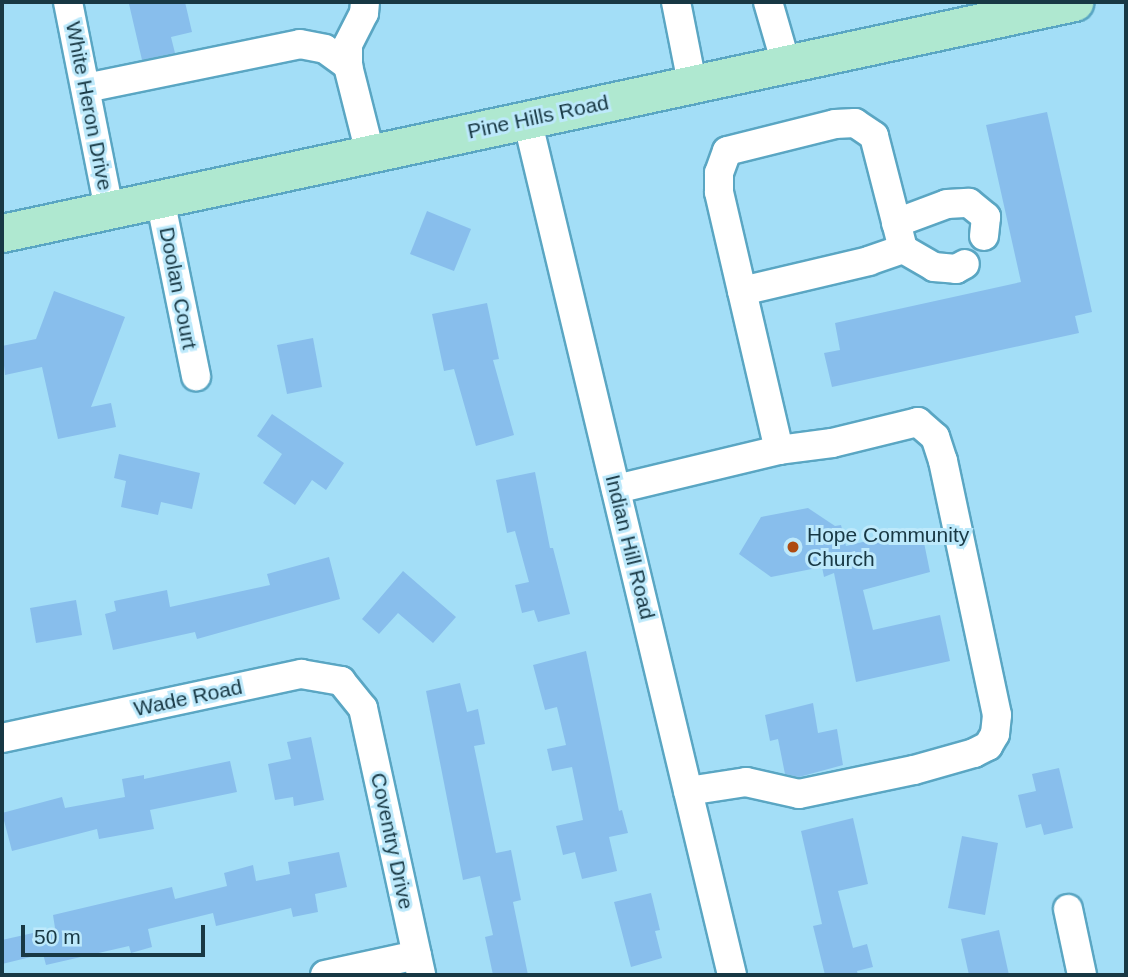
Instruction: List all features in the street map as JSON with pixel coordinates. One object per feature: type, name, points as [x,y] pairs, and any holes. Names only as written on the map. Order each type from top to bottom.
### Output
[{"type":"main road","name":"Pine Hills Road","points":[[2,233],[786,64],[965,13],[1074,2]]},
{"type":"street","name":"White Heron Drive","points":[[68,2],[109,210]]},
{"type":"street","points":[[365,2],[364,13],[348,45],[348,66],[370,153]]},
{"type":"street","points":[[676,2],[692,83]]},
{"type":"street","points":[[768,2],[786,64]]},
{"type":"street","points":[[86,88],[300,44],[325,49],[348,66]]},
{"type":"street","name":"Indian Hill Road","points":[[527,119],[732,975]]},
{"type":"street","points":[[779,450],[719,192],[719,173],[727,151],[835,124],[855,123],[874,136],[900,236],[934,267],[956,269],[965,264]]},
{"type":"street","name":"Doolan Court","points":[[160,199],[196,376]]},
{"type":"street","points":[[742,291],[869,261],[947,204],[969,203],[986,217],[984,236]]},
{"type":"street","points":[[616,489],[779,450],[832,443],[918,422],[935,437],[943,461],[997,715],[995,734],[988,746],[974,753],[914,771],[799,794],[746,782],[688,790]]},
{"type":"street","name":"Wade Road","points":[[2,738],[301,674],[341,681],[363,708]]},
{"type":"street","name":"Coventry Drive","points":[[363,708],[419,965]]},
{"type":"street","points":[[1068,909],[1082,975]]},
{"type":"street","points":[[325,975],[419,965]]},
{"type":"building","points":[[185,2],[192,32],[171,37],[175,53],[142,60],[129,4]]},
{"type":"building","points":[[1047,112],[1092,312],[1075,316],[1079,333],[832,387],[824,353],[840,350],[835,323],[1021,282],[986,125]]},
{"type":"building","points":[[427,211],[471,229],[454,271],[410,254]]},
{"type":"building","points":[[54,291],[125,317],[91,407],[111,403],[116,427],[58,439],[42,367],[5,375],[2,346],[36,339]]},
{"type":"building","points":[[487,303],[499,359],[493,360],[514,435],[476,446],[454,369],[444,371],[432,314]]},
{"type":"building","points":[[313,338],[322,387],[287,394],[277,345]]},
{"type":"building","points":[[272,414],[344,463],[326,490],[312,480],[295,505],[263,483],[282,454],[257,436]]},
{"type":"building","points":[[119,454],[200,473],[192,509],[161,502],[158,515],[121,507],[126,481],[114,478]]},
{"type":"building","points":[[535,472],[550,548],[553,548],[570,614],[538,622],[534,610],[522,613],[515,585],[529,582],[515,531],[507,533],[496,480]]},
{"type":"building","points":[[808,508],[835,526],[841,525],[846,546],[921,528],[930,572],[863,590],[873,630],[940,615],[950,661],[856,682],[834,573],[824,577],[822,567],[771,577],[739,554],[761,517]]},
{"type":"building","points":[[329,557],[340,599],[197,639],[195,632],[113,650],[105,614],[116,611],[114,601],[167,590],[170,607],[270,585],[267,574]]},
{"type":"building","points":[[403,571],[456,617],[433,643],[398,613],[379,634],[362,619]]},
{"type":"building","points":[[76,600],[82,635],[36,643],[30,608]]},
{"type":"building","points":[[586,651],[619,811],[622,810],[628,833],[609,837],[617,871],[582,879],[575,852],[563,855],[556,826],[583,820],[572,767],[552,771],[547,749],[566,745],[557,707],[545,710],[533,665]]},
{"type":"building","points":[[460,683],[467,712],[478,709],[485,744],[474,746],[496,853],[511,850],[521,900],[513,902],[528,975],[493,975],[485,937],[493,935],[480,876],[463,880],[426,691]]},
{"type":"building","points":[[813,703],[818,733],[837,729],[843,765],[799,777],[785,774],[778,739],[770,741],[765,715]]},
{"type":"building","points":[[311,737],[324,800],[294,806],[293,797],[275,800],[268,764],[291,759],[287,742]]},
{"type":"building","points":[[230,761],[237,792],[150,810],[154,829],[99,839],[97,829],[12,851],[2,813],[62,797],[65,808],[125,797],[122,779],[144,775],[144,779]]},
{"type":"building","points":[[1059,768],[1073,828],[1044,835],[1041,824],[1026,828],[1018,795],[1036,791],[1032,774]]},
{"type":"building","points":[[853,818],[868,884],[838,891],[853,948],[867,944],[873,967],[857,971],[858,975],[825,975],[813,926],[822,924],[801,831]]},
{"type":"building","points":[[962,836],[998,843],[985,915],[948,908]]},
{"type":"building","points":[[339,852],[347,887],[315,894],[318,912],[293,917],[291,908],[216,926],[213,913],[148,929],[152,947],[131,953],[129,946],[46,965],[43,954],[2,964],[2,940],[55,928],[53,915],[172,887],[175,899],[227,886],[224,873],[253,865],[256,881],[290,874],[288,862]]},
{"type":"building","points":[[651,893],[660,930],[655,931],[662,958],[631,967],[614,902]]},
{"type":"building","points":[[999,930],[1009,975],[969,975],[961,939]]},
{"type":"place","name":"Hope Community Church","points":[[793,547]]}]
